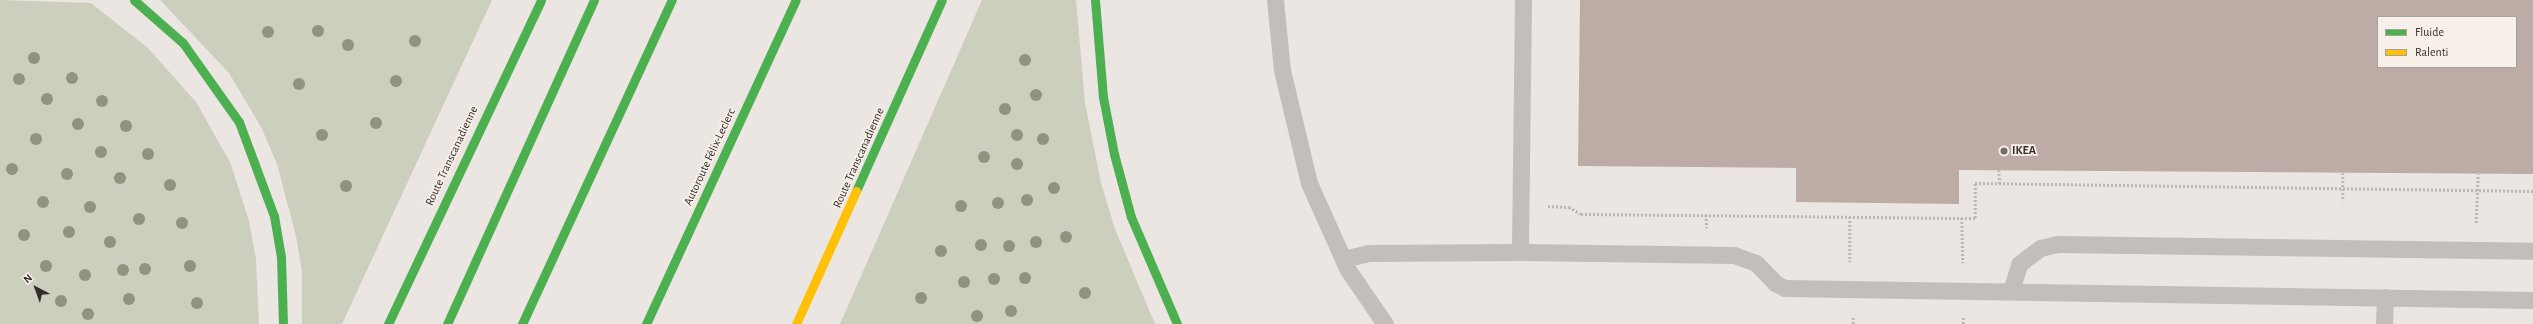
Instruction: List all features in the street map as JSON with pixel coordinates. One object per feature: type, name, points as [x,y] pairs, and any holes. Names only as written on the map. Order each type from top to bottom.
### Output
[{"type":"main road","points":[[134,0],[183,43],[239,122],[274,216],[281,257],[283,324]]},
{"type":"main road","name":"Route Transcanadienne","points":[[388,324],[541,0]]},
{"type":"main road","points":[[447,324],[594,0]]},
{"type":"main road","points":[[522,324],[672,0]]},
{"type":"main road","name":"Autoroute Félix-Leclerc","points":[[646,324],[796,0]]},
{"type":"main road","name":"Route Transcanadienne","points":[[796,324],[942,0]]},
{"type":"main road","points":[[1095,0],[1103,97],[1114,154],[1131,216],[1177,324]]},
{"type":"lane","points":[[1275,0],[1282,70],[1298,144],[1312,189],[1343,259],[1385,324]]},
{"type":"lane","points":[[1520,252],[1523,0]]},
{"type":"lane","points":[[2011,291],[2019,264],[2040,248],[2058,244],[2533,251]]},
{"type":"lane","points":[[1343,259],[1368,253],[1520,252],[1734,255],[1756,263],[1775,283],[1785,288],[2533,300]]},
{"type":"lane","points":[[2384,324],[2385,297]]},
{"type":"path","points":[[1999,170],[2000,184]]},
{"type":"path","points":[[2343,173],[2343,201]]},
{"type":"path","points":[[2476,228],[2478,174]]},
{"type":"path","points":[[1546,206],[1569,207],[1581,214],[1975,218],[1976,183],[2533,191]]},
{"type":"path","points":[[1850,217],[1850,266]]},
{"type":"path","points":[[1962,218],[1963,270]]},
{"type":"green space","points":[[0,0],[91,3],[148,48],[196,102],[230,162],[249,221],[256,259],[259,324],[0,324]]},
{"type":"green space","points":[[160,0],[492,0],[342,324],[302,324],[302,271],[296,236],[277,164],[262,129],[229,73]]},
{"type":"green space","points":[[982,0],[1076,0],[1085,103],[1101,183],[1115,229],[1155,324],[840,324]]},
{"type":"building","points":[[1580,0],[2533,0],[2533,174],[1959,170],[1959,204],[1796,202],[1796,168],[1578,166]]},
{"type":"traffic: fast","points":[[134,0],[183,43],[239,122],[274,216],[281,257],[283,324]]},
{"type":"traffic: fast","points":[[388,324],[541,0]]},
{"type":"traffic: fast","points":[[447,324],[594,0]]},
{"type":"traffic: fast","points":[[522,324],[672,0]]},
{"type":"traffic: fast","points":[[646,324],[796,0]]},
{"type":"traffic: fast","points":[[856,191],[942,0]]},
{"type":"traffic: fast","points":[[1095,0],[1103,97],[1114,154],[1131,217],[1177,324]]},
{"type":"traffic: slow","points":[[796,324],[856,191]]},
{"type":"place","name":"IKEA","points":[[2004,151]]}]
